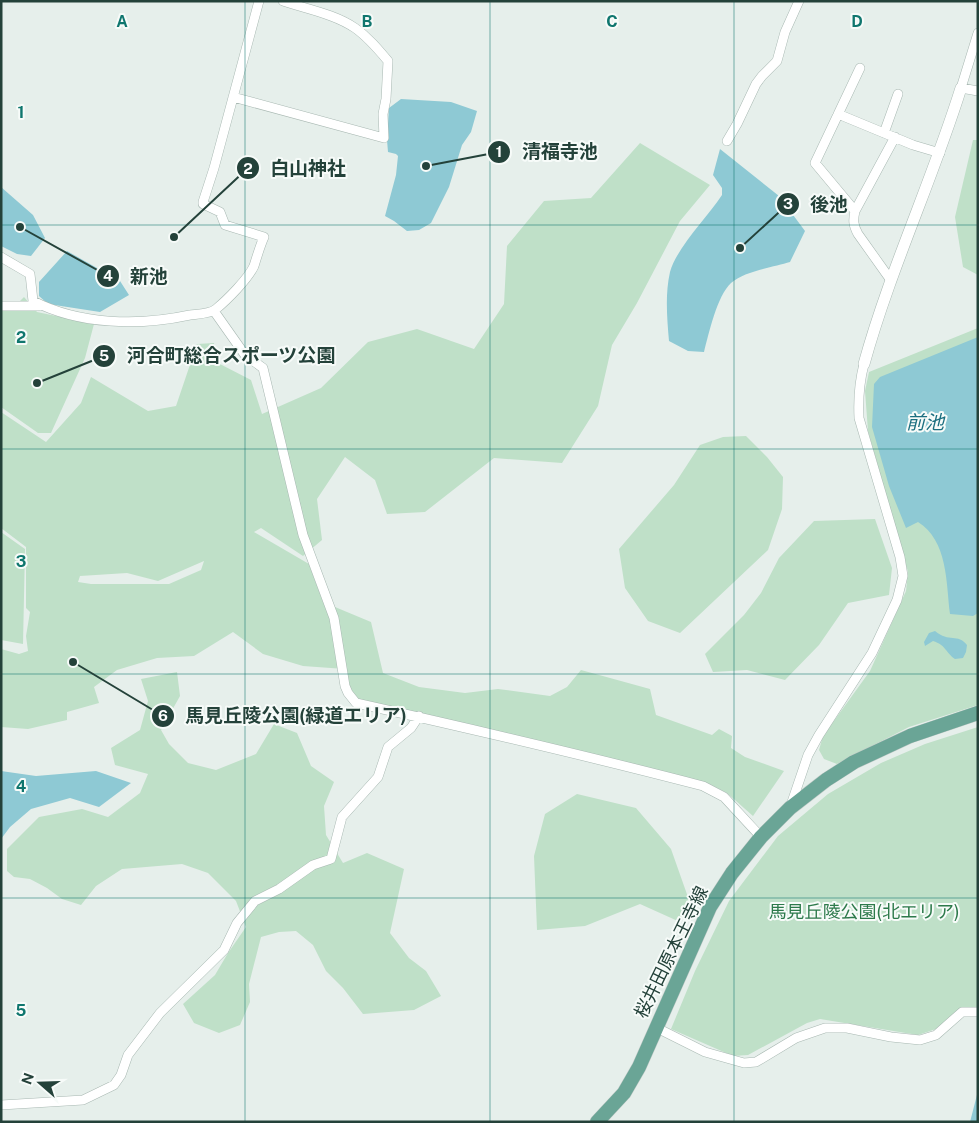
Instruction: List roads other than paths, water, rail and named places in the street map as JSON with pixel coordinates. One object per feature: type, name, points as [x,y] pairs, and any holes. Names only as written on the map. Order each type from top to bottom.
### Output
[{"type":"main road","name":"桜井田原本王寺線","points":[[596,1122],[624,1093],[639,1067],[655,1027],[710,907],[732,873],[761,836],[790,808],[826,780],[854,762],[910,736],[978,713]]},
{"type":"street","points":[[1,257],[30,274],[33,302],[50,310],[81,318],[131,322],[167,320],[214,311],[241,284],[253,267],[264,236],[225,225],[220,212],[204,204],[259,1]]},
{"type":"street","points":[[233,97],[384,138],[382,114],[386,99],[388,61],[374,44],[349,24],[283,1]]},
{"type":"street","points":[[727,141],[756,84],[777,61],[785,32],[799,1]]},
{"type":"street","points":[[790,808],[808,755],[823,727],[872,654],[897,600],[901,586],[903,576],[900,558],[859,418],[860,382],[876,320],[890,279],[940,153],[978,33]]},
{"type":"street","points":[[854,211],[815,163],[860,68]]},
{"type":"street","points":[[961,88],[978,91]]},
{"type":"street","points":[[884,132],[898,94]]},
{"type":"street","points":[[838,114],[940,153]]},
{"type":"street","points":[[890,279],[854,227],[854,211],[895,137]]},
{"type":"street","points":[[1,306],[42,306]]},
{"type":"street","points":[[214,311],[244,355],[263,368],[303,535],[334,618],[348,693],[356,703],[580,754],[703,786],[724,797],[761,836]]},
{"type":"street","points":[[1,1105],[83,1100],[114,1085],[121,1075],[128,1055],[160,1013],[224,950],[236,924],[254,901],[279,889],[313,865],[331,859],[342,817],[378,777],[388,747],[411,728],[419,716]]},
{"type":"street","points":[[655,1027],[705,1052],[744,1063],[756,1062],[796,1038],[825,1028],[847,1028],[891,1037],[920,1040],[936,1035],[962,1012],[978,1012]]},
{"type":"water","points":[[401,99],[451,102],[477,111],[471,132],[462,145],[449,187],[431,223],[419,230],[407,231],[385,216],[396,175],[398,156],[388,152],[389,108]]},
{"type":"water","points":[[720,149],[779,196],[805,231],[790,262],[751,272],[731,283],[718,306],[704,352],[688,351],[669,341],[668,280],[679,253],[722,195],[722,188],[713,175]]},
{"type":"water","points":[[1,187],[33,215],[45,238],[31,256],[17,254],[1,246]]},
{"type":"water","points":[[67,251],[120,281],[129,295],[100,312],[48,304],[39,296],[39,282]]},
{"type":"water","name":"前池","points":[[978,337],[978,613],[973,616],[950,614],[944,563],[940,551],[928,530],[918,522],[906,528],[889,486],[872,427],[874,384],[880,377]]},
{"type":"water","points":[[935,631],[945,637],[964,641],[967,645],[963,658],[955,659],[941,645],[933,641],[925,646],[924,642],[929,633]]},
{"type":"water","points":[[1,771],[36,776],[96,771],[131,783],[99,807],[70,798],[31,809],[10,827],[1,839]]},
{"type":"water","points":[[978,1091],[978,1122],[970,1122]]},
{"type":"place","name":"清福寺池","points":[[426,166]]},
{"type":"place","name":"新池","points":[[20,227]]},
{"type":"place","name":"白山神社","points":[[174,237]]},
{"type":"place","name":"後池","points":[[740,248]]},
{"type":"place","name":"河合町総合スポーツ公園","points":[[37,383]]},
{"type":"place","name":"馬見丘陵公園(緑道エリア)","points":[[73,662]]},
{"type":"park label","name":"馬見丘陵公園(北エリア)","points":[[864,911]]}]
